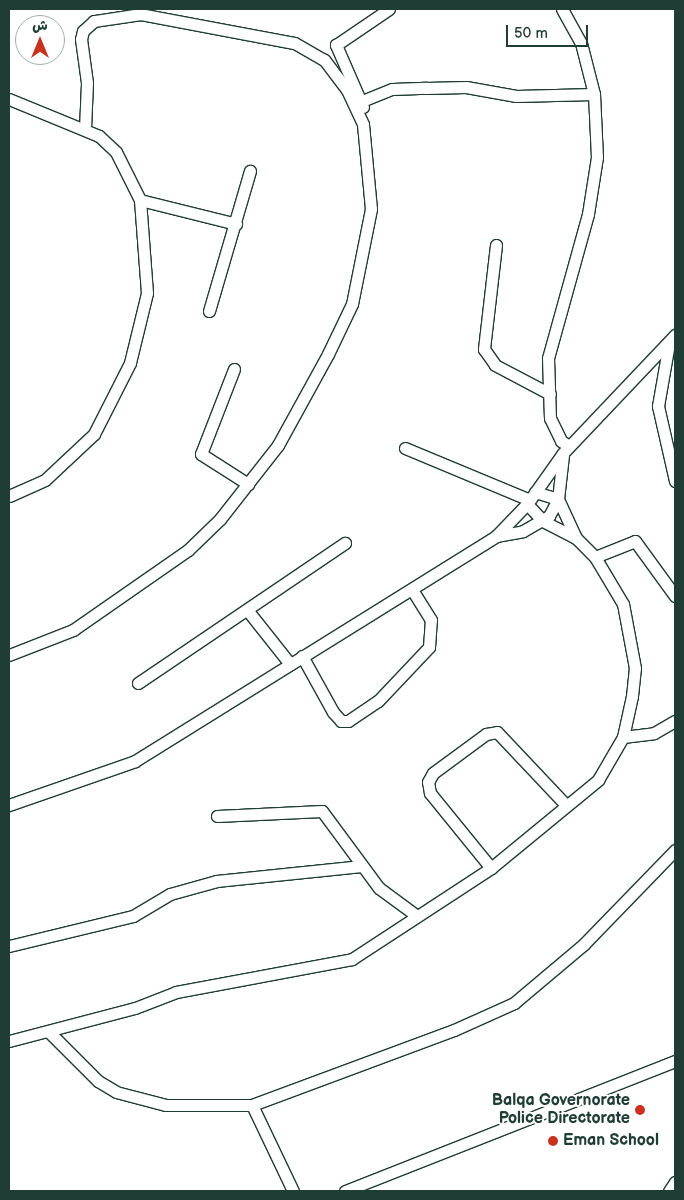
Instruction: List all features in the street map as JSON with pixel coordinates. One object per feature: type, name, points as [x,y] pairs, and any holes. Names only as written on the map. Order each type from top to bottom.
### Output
[{"type":"street","points":[[130,9],[141,14],[294,43],[311,51],[347,90],[363,124]]},
{"type":"street","points":[[9,655],[73,630],[132,592],[188,550],[248,484],[307,395],[352,304],[371,209],[362,101],[336,45],[389,9]]},
{"type":"street","points":[[496,536],[543,521],[558,499],[566,450],[554,429],[550,394],[552,341],[588,214],[597,157],[594,94],[581,43],[562,9]]},
{"type":"street","points":[[85,129],[83,31],[94,21],[141,14]]},
{"type":"street","points":[[362,101],[392,90],[426,88],[466,87],[516,96],[594,94]]},
{"type":"street","points":[[9,99],[85,129],[116,152],[140,200],[147,294],[130,363],[115,398],[74,456],[45,480],[9,496]]},
{"type":"street","points":[[209,311],[236,224],[250,170]]},
{"type":"street","points":[[140,200],[236,224]]},
{"type":"street","points":[[496,245],[484,349],[495,365],[550,394]]},
{"type":"street","points":[[9,805],[136,760],[496,536],[531,499],[566,450],[673,338]]},
{"type":"street","points":[[673,338],[658,406],[675,481]]},
{"type":"street","points":[[234,370],[202,454],[248,484]]},
{"type":"street","points":[[405,448],[531,499],[558,499]]},
{"type":"street","points":[[9,1041],[50,1032],[176,992],[352,959],[491,868],[598,780],[623,737],[635,668],[631,637],[623,604],[595,557],[576,538],[543,521],[531,499]]},
{"type":"street","points":[[558,499],[576,538]]},
{"type":"street","points":[[595,557],[635,541],[675,596]]},
{"type":"street","points":[[138,684],[248,611],[345,543]]},
{"type":"street","points":[[302,656],[333,712],[341,721],[348,721],[378,701],[422,660],[429,647],[431,620],[412,590]]},
{"type":"street","points":[[248,611],[290,664]]},
{"type":"street","points":[[623,737],[654,733],[675,720]]},
{"type":"street","points":[[491,868],[430,793],[428,782],[433,773],[486,734],[497,732],[566,805]]},
{"type":"street","points":[[217,816],[322,811],[361,866],[385,894],[417,916]]},
{"type":"street","points":[[50,1032],[98,1081],[116,1092],[166,1105],[252,1105],[454,1030],[514,1003],[584,944],[675,850]]},
{"type":"street","points":[[9,946],[133,916],[170,894],[217,881],[361,866]]},
{"type":"street","points":[[345,1191],[675,1061]]},
{"type":"street","points":[[252,1105],[293,1191]]},
{"type":"street","points":[[669,1191],[675,1182]]},
{"type":"place","name":"Balqa Governorate Police Directorate","points":[[640,1110]]},
{"type":"place","name":"Eman School","points":[[553,1141]]}]
